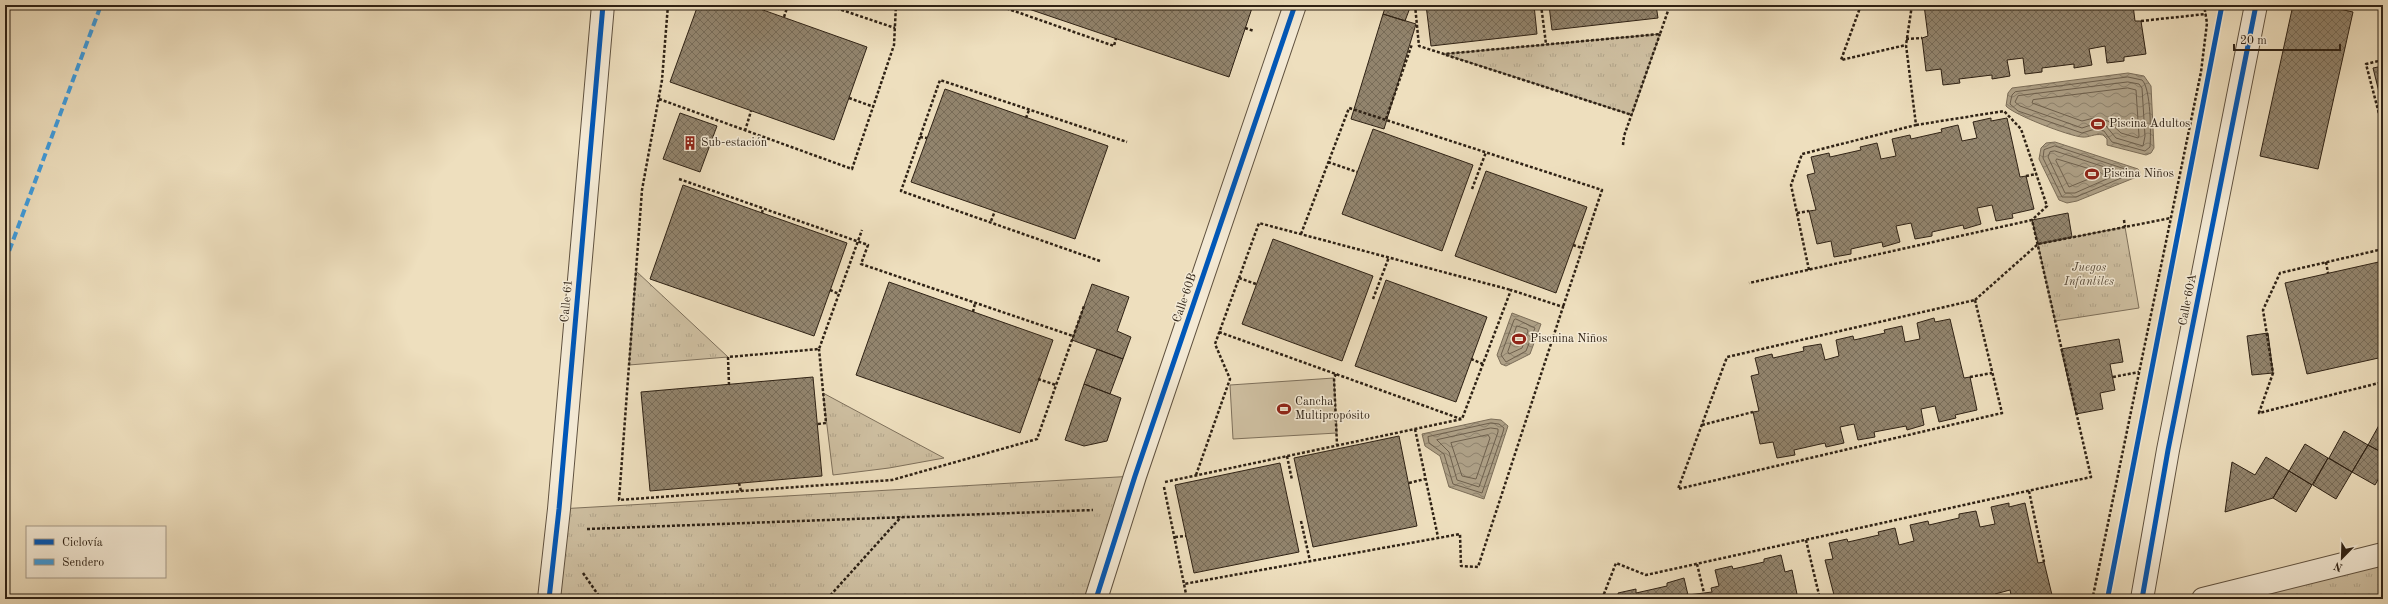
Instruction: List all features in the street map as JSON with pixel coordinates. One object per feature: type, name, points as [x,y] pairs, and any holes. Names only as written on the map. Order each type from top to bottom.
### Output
[{"type":"street","name":"Calle 61","points":[[549,599],[559,509],[603,5]]},
{"type":"street","name":"Calle 60B","points":[[1096,599],[1135,476],[1294,5]]},
{"type":"street","name":"Calle 60A","points":[[2142,599],[2168,450],[2256,5]]},
{"type":"street","points":[[2203,599],[2383,554]]},
{"type":"path","points":[[668,5],[659,99],[642,190],[620,500],[892,480],[1037,439],[1084,306]]},
{"type":"path","points":[[784,17],[788,5]]},
{"type":"path","points":[[827,5],[895,28]]},
{"type":"path","points":[[659,99],[852,169],[894,45],[896,5]]},
{"type":"path","points":[[997,5],[1114,46],[1116,38]]},
{"type":"path","points":[[1415,5],[1420,46],[1632,115]]},
{"type":"path","points":[[1541,5],[1546,44]]},
{"type":"path","points":[[1623,144],[1670,5]]},
{"type":"path","points":[[1861,5],[1841,60],[1906,45]]},
{"type":"path","points":[[1912,5],[1906,45],[1916,125]]},
{"type":"path","points":[[2079,599],[2093,596],[2201,72],[2207,23],[2204,5]]},
{"type":"path","points":[[2141,21],[2206,14]]},
{"type":"path","points":[[1444,54],[1660,34]]},
{"type":"path","points":[[1906,39],[1922,38]]},
{"type":"path","points":[[1386,120],[1412,44]]},
{"type":"path","points":[[2383,60],[2366,64],[2383,129]]},
{"type":"path","points":[[1100,261],[900,191],[940,80],[1127,142]]},
{"type":"path","points":[[849,98],[874,107]]},
{"type":"path","points":[[1184,584],[1460,534],[1461,566],[1478,566],[1602,190],[1349,108],[1301,234]]},
{"type":"path","points":[[1026,118],[1029,110]]},
{"type":"path","points":[[746,130],[751,111]]},
{"type":"path","points":[[1749,283],[1809,270],[2032,220],[2047,206],[2020,129],[2004,111],[1916,125],[1802,154],[1791,184],[1809,270]]},
{"type":"path","points":[[920,137],[927,138]]},
{"type":"path","points":[[1472,189],[1486,152]]},
{"type":"path","points":[[1328,162],[1357,172]]},
{"type":"path","points":[[2026,176],[2036,174]]},
{"type":"path","points":[[679,179],[868,245],[862,264],[1073,336]]},
{"type":"path","points":[[762,213],[763,209]]},
{"type":"path","points":[[991,222],[996,211]]},
{"type":"path","points":[[1798,214],[1809,211]]},
{"type":"path","points":[[1975,300],[2002,413],[1678,489],[1727,357],[1975,300],[2038,244],[2171,218]]},
{"type":"path","points":[[1602,599],[1616,564],[1646,575],[2091,477],[2032,220]]},
{"type":"path","points":[[2124,220],[2125,227]]},
{"type":"path","points":[[1196,475],[1230,379],[1215,344],[1259,223],[1511,290],[1563,307]]},
{"type":"path","points":[[818,424],[826,423],[819,349],[862,230]]},
{"type":"path","points":[[1573,245],[1582,248]]},
{"type":"path","points":[[2383,249],[2280,273],[2263,310],[2273,373],[2259,413],[2383,382]]},
{"type":"path","points":[[1373,299],[1389,257]]},
{"type":"path","points":[[2326,262],[2328,273]]},
{"type":"path","points":[[1239,278],[1256,284]]},
{"type":"path","points":[[830,290],[840,294]]},
{"type":"path","points":[[1462,419],[1511,290]]},
{"type":"path","points":[[973,312],[975,303]]},
{"type":"path","points":[[1219,332],[1462,419]]},
{"type":"path","points":[[729,385],[728,357],[819,349]]},
{"type":"path","points":[[1471,359],[1483,364]]},
{"type":"path","points":[[1970,377],[1992,372]]},
{"type":"path","points":[[2113,377],[2139,372]]},
{"type":"path","points":[[1336,374],[1334,378],[1338,445]]},
{"type":"path","points":[[1038,379],[1056,385]]},
{"type":"path","points":[[1702,425],[1753,412]]},
{"type":"path","points":[[1187,599],[1163,482],[1462,419]]},
{"type":"path","points":[[1415,429],[1438,538]]},
{"type":"path","points":[[1287,456],[1292,480]]},
{"type":"path","points":[[1409,482],[1426,479]]},
{"type":"path","points":[[740,483],[741,491]]},
{"type":"path","points":[[2029,490],[2044,562]]},
{"type":"path","points":[[581,530],[1094,510]]},
{"type":"path","points":[[827,599],[901,517]]},
{"type":"path","points":[[1301,521],[1310,561]]},
{"type":"path","points":[[1175,537],[1186,536]]},
{"type":"path","points":[[1806,540],[1820,599]]},
{"type":"path","points":[[1697,564],[1704,593]]},
{"type":"path","points":[[580,569],[601,599]]},
{"type":"green space","points":[[1660,34],[1632,115],[1444,54]]},
{"type":"green space","name":"Juegos Infantiles","points":[[2125,227],[2139,308],[2055,321],[2038,244]]},
{"type":"green space","points":[[636,271],[728,357],[629,365]]},
{"type":"green space","name":"Cancha Multipropósito","points":[[1334,378],[1337,433],[1233,439],[1230,385]]},
{"type":"green space","points":[[823,393],[944,458],[889,468],[833,475]]},
{"type":"green space","points":[[1135,476],[1096,599],[549,599],[559,509]]},
{"type":"green space","points":[[2383,554],[2383,599],[2203,599]]},
{"type":"water","name":"Piscina Adultos","points":[[2128,73],[2144,76],[2151,86],[2154,148],[2151,153],[2146,155],[2107,145],[2107,139],[2103,135],[2082,137],[2054,129],[2030,120],[2006,106],[2008,93],[2012,88]]},
{"type":"water","name":"Piscina Niños","points":[[2055,142],[2138,169],[2140,172],[2139,176],[2077,201],[2067,203],[2059,200],[2039,159],[2041,148],[2046,143]]},
{"type":"water","name":"Piscnina Niños","points":[[1512,313],[1541,324],[1530,354],[1506,366],[1501,364],[1497,355]]},
{"type":"water","points":[[1491,419],[1501,420],[1508,426],[1484,499],[1449,487],[1440,456],[1425,446],[1422,434]]},
{"type":"building","points":[[698,5],[749,5],[867,47],[834,140],[670,82]]},
{"type":"building","points":[[1017,5],[1253,5],[1229,77]]},
{"type":"building","points":[[1386,5],[1411,5],[1405,21],[1383,14]]},
{"type":"building","points":[[1426,5],[1534,5],[1537,34],[1431,46]]},
{"type":"building","points":[[1549,5],[1656,5],[1658,18],[1552,30]]},
{"type":"building","points":[[1924,5],[2133,5],[2135,21],[2141,21],[2146,54],[2124,57],[2124,61],[2107,63],[2105,46],[2089,49],[2092,65],[2074,68],[2074,64],[2042,68],[2042,72],[2025,74],[2023,58],[2007,60],[2010,76],[1992,79],[1992,75],[1959,79],[1960,83],[1943,85],[1941,69],[1926,71],[1922,38],[1928,36]]},
{"type":"building","points":[[2293,5],[2321,5],[2353,12],[2318,169],[2260,156]]},
{"type":"building","points":[[1383,14],[1416,24],[1384,129],[1351,119]]},
{"type":"building","points":[[2383,66],[2383,108],[2373,68]]},
{"type":"building","points":[[945,89],[1108,146],[1075,239],[911,182]]},
{"type":"building","name":"Sub-estación","points":[[680,113],[717,126],[700,172],[663,159]]},
{"type":"building","points":[[1991,118],[1991,121],[2007,118],[2020,177],[2026,176],[2034,209],[2012,214],[2013,218],[1996,221],[1992,205],[1977,208],[1981,224],[1964,229],[1963,225],[1932,232],[1932,236],[1915,239],[1911,223],[1896,226],[1900,242],[1883,247],[1882,242],[1851,249],[1851,254],[1834,257],[1831,241],[1817,244],[1809,211],[1816,210],[1807,175],[1815,173],[1811,157],[1829,153],[1830,157],[1861,150],[1860,147],[1877,143],[1881,159],[1896,156],[1892,139],[1910,135],[1911,139],[1942,132],[1941,129],[1958,125],[1962,141],[1977,138],[1973,122]]},
{"type":"building","points":[[1373,129],[1473,165],[1442,251],[1342,214]]},
{"type":"building","points":[[1486,171],[1587,207],[1556,293],[1455,256]]},
{"type":"building","points":[[683,185],[847,243],[814,336],[650,279]]},
{"type":"building","points":[[2068,213],[2072,237],[2038,244],[2032,220]]},
{"type":"building","points":[[1273,239],[1373,276],[1342,361],[1242,324]]},
{"type":"building","points":[[2383,261],[2383,357],[2307,374],[2285,283]]},
{"type":"building","points":[[1386,280],[1487,317],[1456,402],[1355,366]]},
{"type":"building","points":[[889,282],[1053,340],[1020,433],[856,375]]},
{"type":"building","points":[[1092,284],[1129,297],[1117,331],[1131,337],[1123,359],[1072,340]]},
{"type":"building","points":[[1934,318],[1935,322],[1950,319],[1964,378],[1970,377],[1977,410],[1955,415],[1956,418],[1939,422],[1935,406],[1921,409],[1924,425],[1907,430],[1906,426],[1874,432],[1875,437],[1858,440],[1854,424],[1840,427],[1844,443],[1826,447],[1825,443],[1794,450],[1795,455],[1777,458],[1773,442],[1760,444],[1753,412],[1759,411],[1751,376],[1759,374],[1755,358],[1772,354],[1773,358],[1804,351],[1803,347],[1821,344],[1825,360],[1839,356],[1836,340],[1853,336],[1854,340],[1885,333],[1884,330],[1902,326],[1905,342],[1920,339],[1917,323]]},
{"type":"building","points":[[2268,333],[2273,373],[2252,375],[2247,336]]},
{"type":"building","points":[[2119,339],[2123,362],[2110,364],[2115,390],[2100,393],[2103,409],[2076,414],[2061,349]]},
{"type":"building","points":[[1097,349],[1123,359],[1110,394],[1084,384]]},
{"type":"building","points":[[813,377],[822,476],[650,491],[641,392]]},
{"type":"building","points":[[1084,384],[1121,398],[1107,441],[1084,446],[1065,440]]},
{"type":"building","points":[[2383,418],[2383,453],[2368,445]]},
{"type":"building","points":[[2344,431],[2368,445],[2352,472],[2329,458]]},
{"type":"building","points":[[1399,436],[1417,526],[1313,547],[1294,458]]},
{"type":"building","points":[[2305,444],[2328,458],[2312,485],[2289,471]]},
{"type":"building","points":[[2368,445],[2383,453],[2383,471],[2375,485],[2352,472]]},
{"type":"building","points":[[2266,457],[2289,471],[2273,498],[2225,512],[2232,462],[2255,475]]},
{"type":"building","points":[[2328,458],[2352,472],[2336,499],[2313,485]]},
{"type":"building","points":[[1280,463],[1299,552],[1194,573],[1175,485]]},
{"type":"building","points":[[2289,471],[2312,485],[2296,512],[2273,498]]},
{"type":"building","points":[[2009,503],[2009,507],[2025,503],[2038,563],[2044,562],[2052,595],[2031,599],[2012,599],[2010,590],[1995,594],[1996,599],[1828,599],[1827,596],[1834,595],[1825,560],[1833,559],[1829,543],[1847,539],[1848,542],[1879,535],[1878,532],[1895,528],[1899,545],[1914,541],[1910,525],[1928,521],[1929,525],[1959,518],[1959,514],[1976,511],[1980,527],[1995,524],[1991,507]]},
{"type":"building","points":[[1781,555],[1785,572],[1792,570],[1798,599],[1619,599],[1618,593],[1636,589],[1636,593],[1667,586],[1667,583],[1684,578],[1688,595],[1712,592],[1711,588],[1719,586],[1715,570],[1732,566],[1733,569],[1764,562],[1764,559]]},
{"type":"marked path","points":[[5,262],[101,5]]},
{"type":"cycle path","points":[[549,599],[559,509],[603,5]]},
{"type":"cycle path","points":[[1096,599],[1135,476],[1295,5]]},
{"type":"cycle path","points":[[2105,599],[2108,596],[2222,5]]},
{"type":"cycle path","points":[[2142,599],[2168,450],[2256,5]]},
{"type":"place","name":"Piscina Adultos","points":[[2098,124]]},
{"type":"place","name":"Sub-estación","points":[[690,143]]},
{"type":"place","name":"Piscina Niños","points":[[2092,174]]},
{"type":"place","name":"Piscnina Niños","points":[[1519,339]]},
{"type":"place","name":"Cancha Multipropósito","points":[[1284,409]]}]
